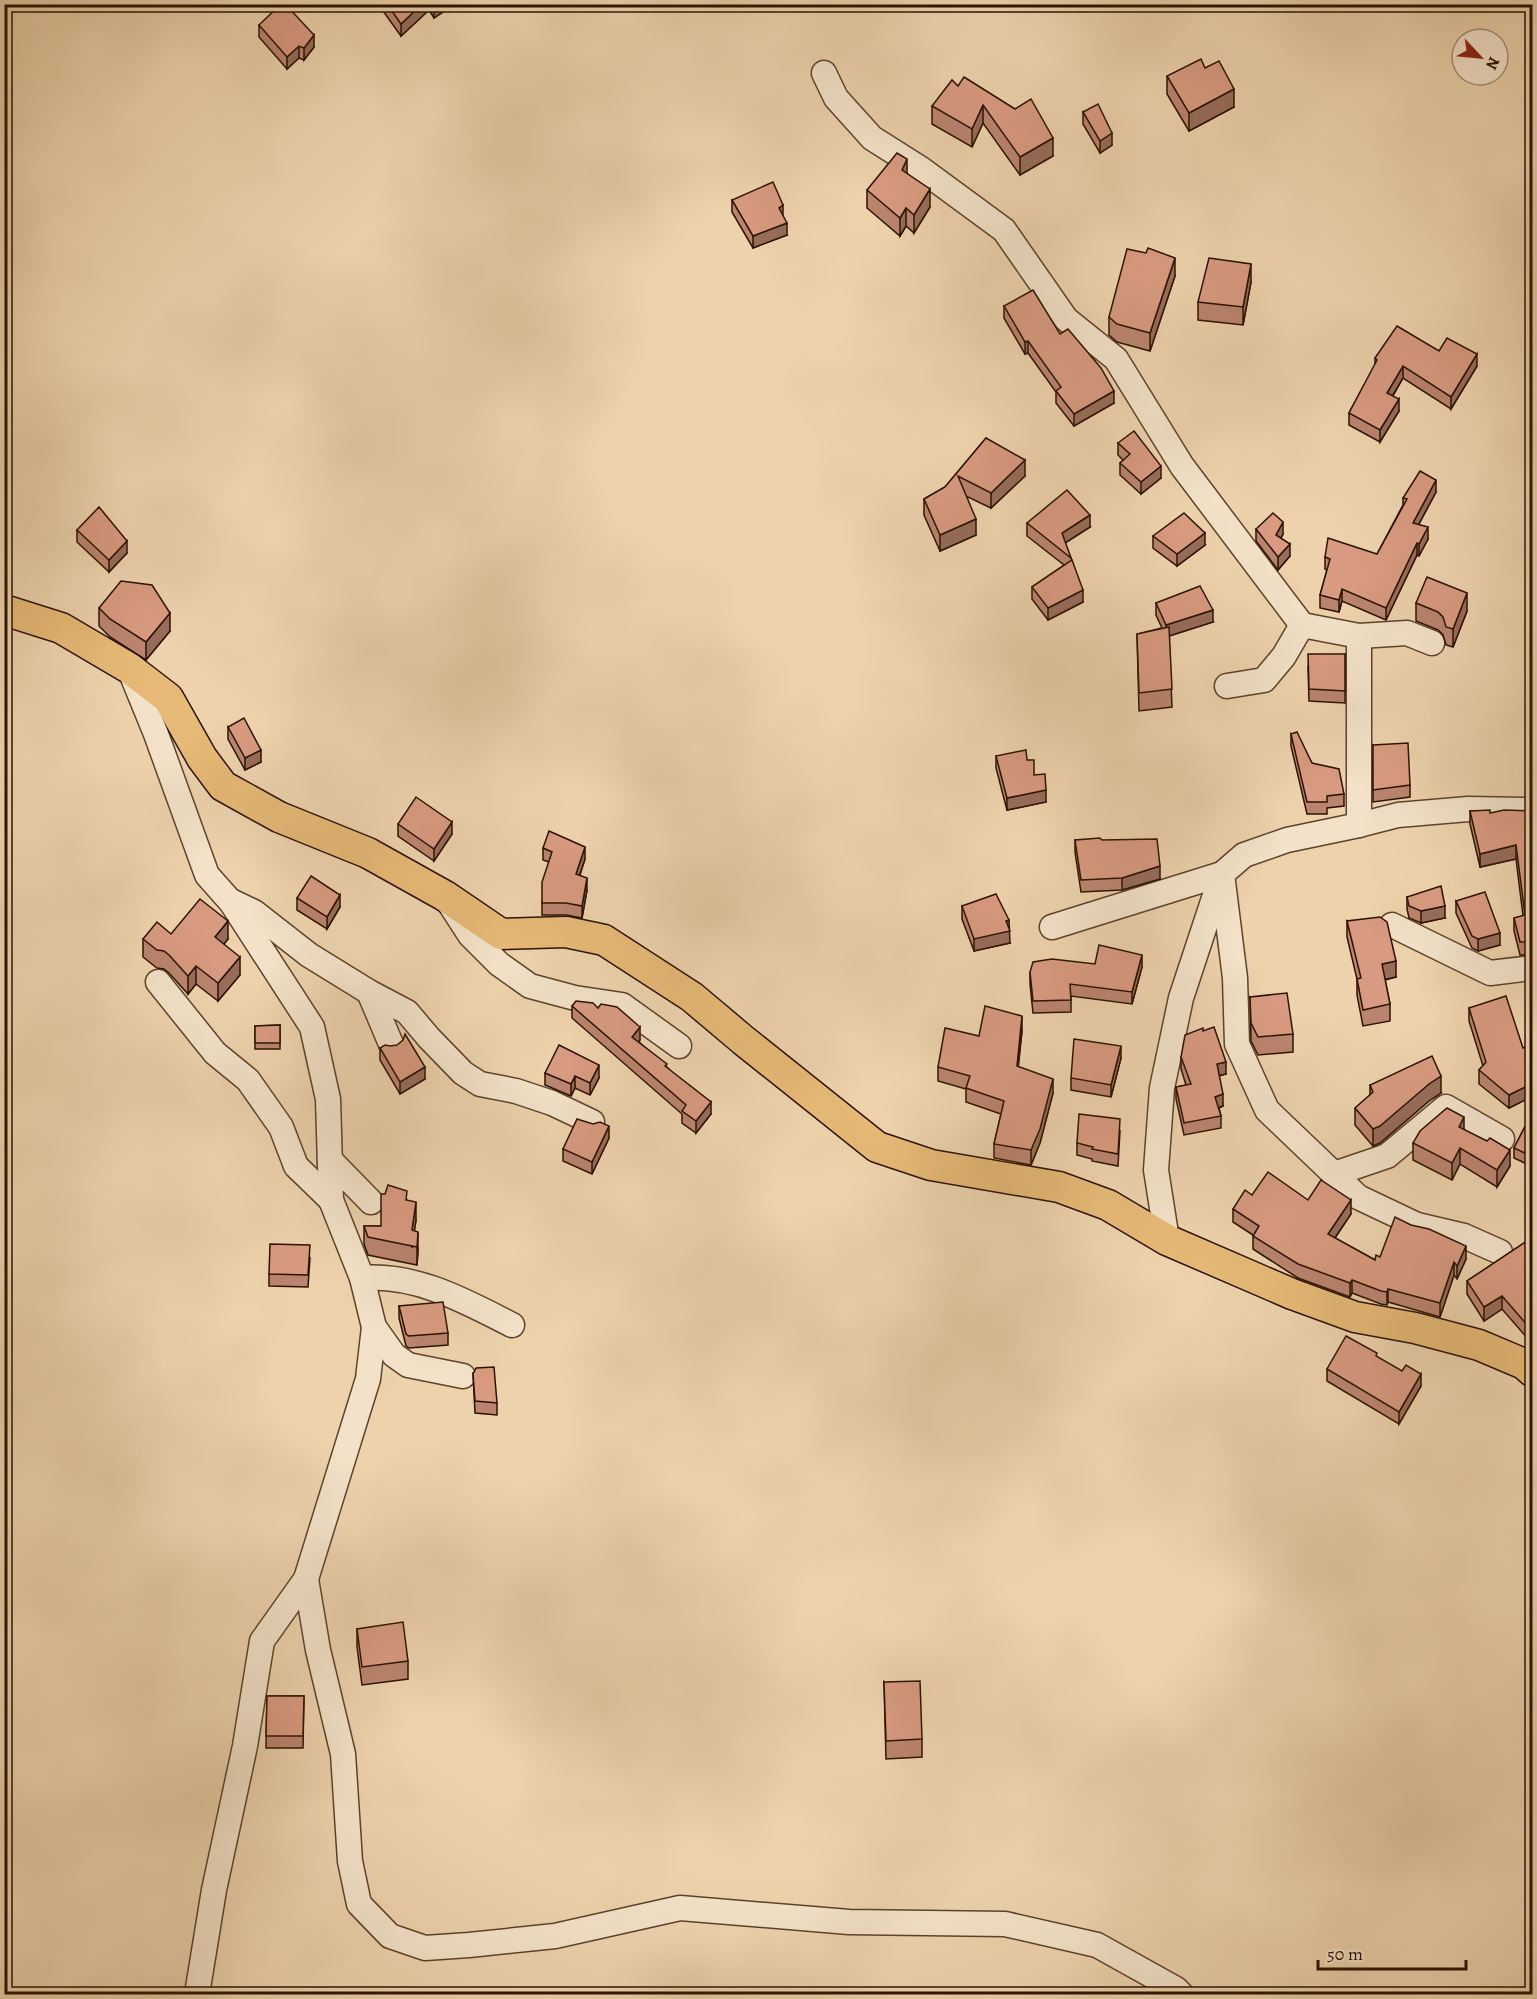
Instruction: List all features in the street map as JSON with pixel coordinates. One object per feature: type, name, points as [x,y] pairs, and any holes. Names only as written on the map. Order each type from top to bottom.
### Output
[{"type":"main road","points":[[4,610],[62,628],[129,668],[168,698],[202,758],[223,786],[279,818],[368,853],[445,896],[501,934],[566,932],[604,940],[692,997],[877,1147],[931,1165],[1059,1187],[1108,1206],[1167,1240],[1292,1294],[1355,1317],[1415,1328],[1479,1345],[1524,1364],[1533,1371]]},
{"type":"street","points":[[824,73],[836,98],[872,138],[921,169],[1004,230],[1066,319],[1116,359],[1182,466],[1302,625],[1359,636],[1407,633],[1432,643]]},
{"type":"street","points":[[1227,686],[1264,680],[1284,656],[1302,625]]},
{"type":"street","points":[[1359,636],[1359,825]]},
{"type":"street","points":[[129,668],[156,734],[207,875],[231,902],[312,1027],[328,1099],[331,1200],[362,1278],[374,1327],[368,1379],[306,1579],[262,1641],[245,1746],[214,1890],[197,1995]]},
{"type":"street","points":[[1052,927],[1222,874],[1244,855],[1287,840],[1359,825],[1398,814],[1467,809],[1533,810]]},
{"type":"street","points":[[1222,874],[1235,978],[1237,1044],[1267,1110],[1358,1197],[1417,1225],[1464,1236],[1500,1252]]},
{"type":"street","points":[[1167,1240],[1156,1170],[1162,1088],[1181,998],[1222,874]]},
{"type":"street","points":[[445,896],[470,934],[499,964],[530,986],[575,998],[622,1005],[679,1046]]},
{"type":"street","points":[[231,902],[254,912],[309,955],[369,992],[407,1012],[463,1074],[480,1084],[525,1094],[552,1103],[592,1122]]},
{"type":"street","points":[[1392,926],[1490,973],[1533,968]]},
{"type":"street","points":[[158,982],[215,1053],[248,1080],[281,1127],[296,1166],[331,1200]]},
{"type":"street","points":[[369,992],[391,1044]]},
{"type":"street","points":[[1334,1174],[1387,1156],[1446,1107],[1502,1139]]},
{"type":"street","points":[[330,1160],[371,1202]]},
{"type":"street","points":[[362,1278],[381,1277],[414,1282],[457,1298],[512,1325]]},
{"type":"street","points":[[374,1327],[394,1355],[408,1365],[463,1376]]},
{"type":"street","points":[[306,1579],[318,1650],[343,1754],[350,1861],[359,1904],[390,1936],[425,1948],[469,1945],[555,1936],[680,1908],[849,1922],[1005,1924],[1097,1946],[1176,1989],[1181,1995]]},
{"type":"building","points":[[281,4],[285,4],[314,35],[304,48],[299,46],[287,57],[259,25]]},
{"type":"building","points":[[387,4],[422,4],[401,24]]},
{"type":"building","points":[[1201,59],[1205,68],[1219,61],[1234,89],[1189,113],[1167,76]]},
{"type":"building","points":[[964,77],[1015,109],[1031,99],[1053,138],[1020,157],[983,105],[972,129],[932,106],[952,80],[958,86]]},
{"type":"building","points":[[1098,104],[1112,133],[1100,141],[1083,112]]},
{"type":"building","points":[[897,153],[907,159],[902,170],[930,189],[914,215],[906,208],[900,218],[867,190]]},
{"type":"building","points":[[773,182],[783,205],[779,208],[787,223],[753,236],[732,200]]},
{"type":"building","points":[[1148,248],[1175,258],[1150,333],[1117,324],[1109,317],[1127,249],[1146,253]]},
{"type":"building","points":[[1209,258],[1251,264],[1243,307],[1198,302]]},
{"type":"building","points":[[1033,290],[1060,334],[1068,329],[1101,368],[1114,391],[1074,414],[1056,391],[1061,387],[1028,341],[1025,342],[1004,306]]},
{"type":"building","points":[[1397,326],[1439,351],[1447,338],[1477,354],[1451,397],[1403,366],[1387,393],[1399,399],[1380,430],[1349,413],[1377,360],[1375,358]]},
{"type":"building","points":[[1134,431],[1161,466],[1141,482],[1120,463],[1130,454],[1118,443]]},
{"type":"building","points":[[986,438],[1025,460],[991,493],[958,476],[976,519],[940,535],[924,499],[945,487]]},
{"type":"building","points":[[1420,471],[1436,480],[1413,523],[1428,527],[1419,544],[1417,543],[1386,608],[1342,589],[1339,600],[1320,595],[1330,559],[1325,557],[1328,538],[1377,554],[1407,499],[1403,498]]},
{"type":"building","points":[[1067,490],[1090,515],[1062,533],[1071,558],[1027,523]]},
{"type":"building","points":[[99,507],[127,541],[109,560],[77,530]]},
{"type":"building","points":[[1184,513],[1205,533],[1177,554],[1153,536]]},
{"type":"building","points":[[1273,513],[1283,522],[1276,535],[1290,544],[1278,557],[1256,529]]},
{"type":"building","points":[[1072,560],[1083,590],[1048,608],[1032,587]]},
{"type":"building","points":[[1427,577],[1467,593],[1453,629],[1446,627],[1443,617],[1438,612],[1416,603]]},
{"type":"building","points":[[121,581],[152,585],[170,613],[146,642],[110,619],[99,608]]},
{"type":"building","points":[[1200,586],[1213,610],[1166,625],[1156,603]]},
{"type":"building","points":[[1169,627],[1172,689],[1139,693],[1137,634]]},
{"type":"building","points":[[1308,654],[1345,654],[1345,691],[1309,689]]},
{"type":"building","points":[[244,718],[261,750],[245,758],[228,727]]},
{"type":"building","points":[[1297,732],[1312,763],[1339,769],[1344,794],[1327,796],[1327,802],[1307,802],[1291,734]]},
{"type":"building","points":[[1408,743],[1410,785],[1373,790],[1373,745]]},
{"type":"building","points":[[1026,750],[1027,760],[1034,760],[1034,775],[1045,774],[1046,790],[1007,798],[996,756]]},
{"type":"building","points":[[416,797],[452,822],[434,849],[398,824]]},
{"type":"building","points":[[1490,810],[1490,813],[1504,810],[1533,811],[1533,942],[1520,942],[1514,918],[1525,915],[1516,845],[1480,854],[1470,811]]},
{"type":"building","points":[[549,831],[585,847],[576,874],[587,878],[582,906],[542,903],[542,882],[552,852],[543,848]]},
{"type":"building","points":[[1100,838],[1102,840],[1157,839],[1160,866],[1122,878],[1081,880],[1075,840]]},
{"type":"building","points":[[311,876],[340,895],[327,917],[297,898]]},
{"type":"building","points":[[1441,886],[1445,906],[1421,911],[1409,906],[1407,897]]},
{"type":"building","points":[[1485,892],[1500,933],[1478,939],[1472,936],[1456,901]]},
{"type":"building","points":[[996,894],[1009,920],[1006,921],[1010,931],[974,939],[962,906]]},
{"type":"building","points":[[200,899],[228,921],[215,937],[240,957],[218,983],[196,966],[188,976],[169,955],[157,950],[143,939],[157,922],[171,934]]},
{"type":"building","points":[[1380,917],[1387,922],[1396,961],[1382,964],[1390,1004],[1363,1010],[1357,979],[1361,978],[1347,921]]},
{"type":"building","points":[[1099,945],[1142,955],[1132,992],[1070,984],[1071,1000],[1033,1001],[1030,972],[1033,962],[1052,959],[1095,964]]},
{"type":"building","points":[[1287,993],[1293,1034],[1258,1037],[1251,1023],[1250,997]]},
{"type":"building","points":[[1506,996],[1523,1048],[1533,1044],[1533,1083],[1509,1095],[1479,1070],[1486,1062],[1469,1008]]},
{"type":"building","points":[[576,1001],[593,1003],[598,1008],[601,1004],[617,1007],[640,1027],[632,1037],[711,1102],[696,1121],[682,1111],[686,1105],[572,1006]]},
{"type":"building","points":[[985,1006],[1022,1016],[1017,1066],[1053,1079],[1040,1129],[1031,1150],[994,1144],[1004,1101],[966,1088],[970,1076],[938,1067],[945,1028],[979,1036]]},
{"type":"building","points":[[280,1025],[280,1043],[255,1043],[255,1026]]},
{"type":"building","points":[[1214,1027],[1226,1062],[1217,1064],[1223,1094],[1215,1097],[1221,1116],[1184,1123],[1176,1087],[1191,1084],[1181,1057],[1185,1035],[1203,1028],[1203,1031]]},
{"type":"building","points":[[405,1034],[425,1067],[400,1082],[380,1048],[385,1045],[397,1045],[403,1040]]},
{"type":"building","points":[[1074,1039],[1121,1046],[1111,1085],[1071,1078]]},
{"type":"building","points":[[559,1045],[599,1065],[590,1083],[575,1076],[571,1084],[545,1073]]},
{"type":"building","points":[[1432,1056],[1441,1076],[1380,1126],[1373,1129],[1355,1108],[1373,1092],[1370,1085]]},
{"type":"building","points":[[1447,1108],[1464,1117],[1459,1127],[1487,1141],[1490,1138],[1510,1150],[1497,1170],[1460,1148],[1452,1163],[1413,1143],[1420,1131]]},
{"type":"building","points":[[1533,1111],[1533,1157],[1514,1148]]},
{"type":"building","points":[[1079,1114],[1120,1119],[1118,1154],[1092,1149],[1093,1147],[1077,1143]]},
{"type":"building","points":[[577,1119],[593,1124],[600,1122],[609,1126],[592,1162],[563,1149]]},
{"type":"building","points":[[1268,1172],[1308,1200],[1321,1180],[1351,1200],[1328,1234],[1375,1260],[1376,1255],[1380,1257],[1395,1217],[1466,1246],[1457,1266],[1454,1262],[1440,1303],[1388,1289],[1387,1292],[1381,1291],[1352,1280],[1350,1283],[1298,1264],[1253,1236],[1259,1226],[1233,1209],[1245,1190],[1252,1195]]},
{"type":"building","points":[[388,1185],[407,1191],[406,1200],[416,1202],[412,1230],[418,1232],[417,1247],[368,1237],[364,1226],[381,1226],[381,1194],[385,1194]]},
{"type":"building","points":[[1533,1237],[1533,1324],[1529,1327],[1502,1296],[1484,1307],[1467,1281]]},
{"type":"building","points":[[270,1244],[310,1245],[308,1275],[269,1274]]},
{"type":"building","points":[[443,1302],[448,1333],[409,1336],[406,1334],[399,1306]]},
{"type":"building","points":[[1346,1336],[1377,1353],[1376,1356],[1402,1371],[1406,1365],[1421,1374],[1399,1412],[1327,1369]]},
{"type":"building","points":[[494,1367],[497,1403],[475,1401],[473,1374],[476,1368]]},
{"type":"building","points":[[403,1622],[408,1661],[362,1667],[357,1629]]},
{"type":"building","points":[[920,1681],[922,1739],[886,1741],[884,1682]]},
{"type":"building","points":[[267,1696],[304,1696],[303,1736],[266,1736]]}]
